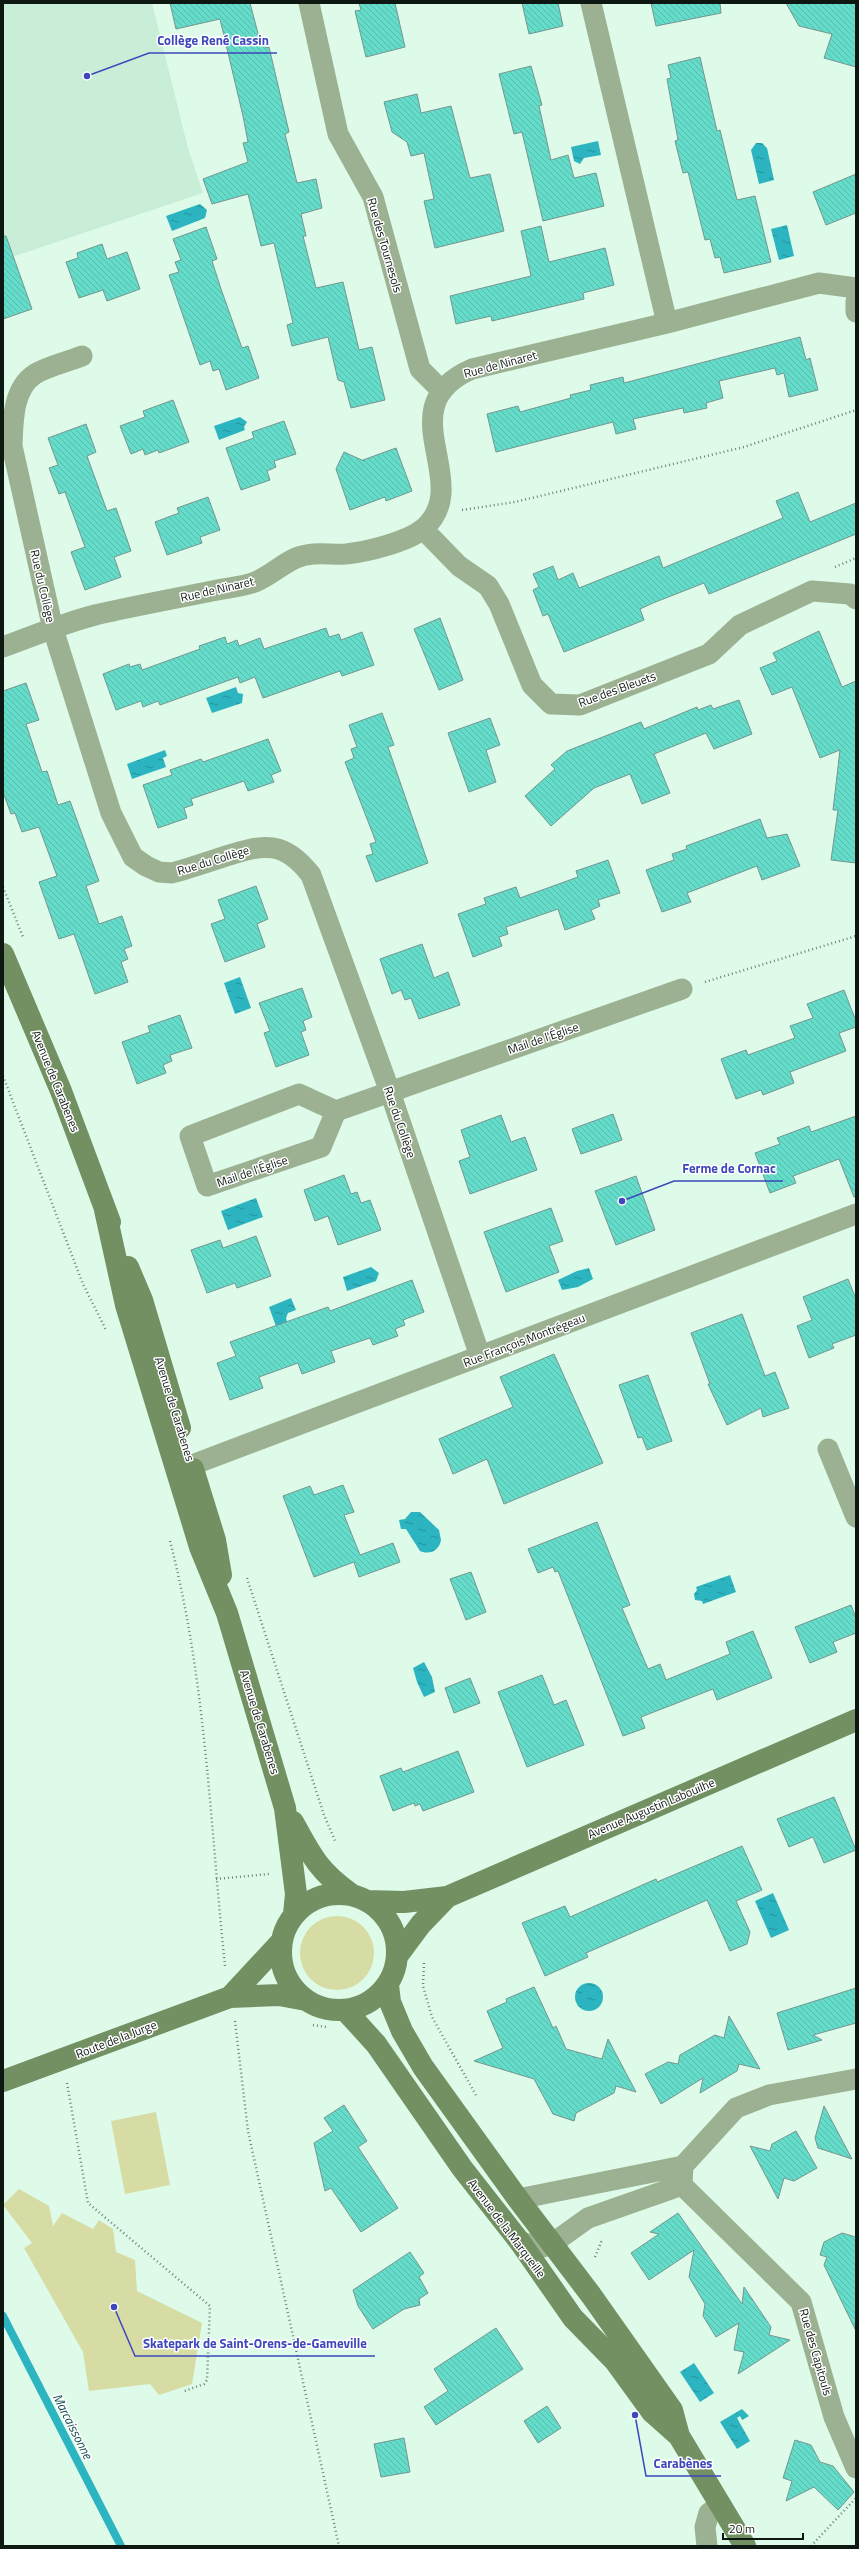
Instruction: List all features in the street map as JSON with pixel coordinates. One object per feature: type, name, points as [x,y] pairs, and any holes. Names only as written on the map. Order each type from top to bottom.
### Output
[{"type":"street","name":"Rue des Tournesols","points":[[309,3],[338,134],[373,197],[420,369],[441,390]]},
{"type":"street","points":[[591,3],[667,323]]},
{"type":"street","name":"Rue de Ninaret","points":[[3,647],[94,615],[255,582],[296,558],[326,552],[345,554],[382,546],[408,538],[429,522],[442,482],[431,425],[434,407],[441,390],[455,377],[472,369],[667,323],[819,283],[856,288]]},
{"type":"street","points":[[856,301],[856,312]]},
{"type":"street","name":"Rue du Collège","points":[[82,356],[35,374],[26,382],[17,399],[13,422],[12,446],[53,629],[111,813],[133,857],[146,866],[160,872],[172,873],[255,847],[272,848],[288,853],[301,862],[311,875],[390,1092],[480,1356]]},
{"type":"street","name":"Rue des Bleuets","points":[[429,522],[458,566],[488,586],[499,604],[532,685],[551,704],[580,705],[709,654],[740,625],[812,591],[850,594],[856,599]]},
{"type":"street","name":"Avenue de Carabenes","points":[[3,954],[61,1091],[105,1210],[142,1300],[215,1540],[227,1613]]},
{"type":"street","name":"Mail de l'Église","points":[[336,1111],[321,1147],[208,1186],[190,1136],[299,1094],[336,1111],[682,989]]},
{"type":"street","name":"Avenue de Carabenes","points":[[105,1210],[126,1305],[200,1547],[227,1613],[285,1808],[296,1894],[294,1914]]},
{"type":"street","name":"Rue François Montrégeau","points":[[192,1465],[856,1214]]},
{"type":"street","points":[[828,1449],[856,1517]]},
{"type":"street","name":"Avenue Augustin Labouilhe","points":[[359,1898],[404,1902],[447,1897],[856,1720]]},
{"type":"street","name":"Avenue de Carabenes","points":[[285,1808],[316,1862],[330,1880],[359,1898]]},
{"type":"street","points":[[336,1893],[359,1898],[384,1914],[395,1933],[398,1955],[396,1966],[388,1985],[369,2002],[345,2010],[324,2008],[306,2000],[290,1984],[282,1964],[281,1942],[294,1914],[306,1904],[320,1896],[336,1893]]},
{"type":"street","name":"Avenue Augustin Labouilhe","points":[[398,1955],[421,1924],[447,1897]]},
{"type":"street","name":"Route de la Jurge","points":[[232,2005],[281,1942]]},
{"type":"street","name":"Avenue de la Marqueille","points":[[388,1985],[390,2002],[402,2030],[424,2067],[518,2199],[553,2243],[672,2410],[679,2436]]},
{"type":"street","name":"Route de la Jurge","points":[[3,2081],[63,2059],[232,2005],[279,1995],[306,2000]]},
{"type":"street","name":"Avenue de la Marqueille","points":[[345,2010],[376,2044],[462,2168],[520,2242],[573,2318],[615,2361],[652,2412],[679,2436],[722,2505],[745,2546]]},
{"type":"street","points":[[520,2242],[542,2247],[553,2243],[588,2218],[682,2176],[736,2108],[769,2095],[856,2079]]},
{"type":"street","points":[[518,2199],[682,2176]]},
{"type":"street","name":"Rue des Capitouls","points":[[682,2176],[801,2302],[834,2417],[856,2468]]},
{"type":"street","points":[[707,2546],[705,2527],[709,2513],[722,2505]]},
{"type":"path","points":[[429,522],[744,447],[856,410]]},
{"type":"path","points":[[682,989],[856,936]]},
{"type":"path","points":[[3,1076],[83,1284],[108,1334]]},
{"type":"path","points":[[168,1534],[182,1590],[203,1732],[225,1968]]},
{"type":"path","points":[[216,1879],[274,1873]]},
{"type":"path","points":[[425,1956],[423,1986],[432,2017],[481,2103]]},
{"type":"path","points":[[232,2005],[248,2131],[339,2546]]},
{"type":"path","points":[[63,2059],[88,2203],[210,2306],[207,2380],[204,2384],[182,2392]]},
{"type":"path","points":[[811,2546],[856,2498]]},
{"type":"shaded area","points":[[3,3],[152,3],[188,148],[203,193],[3,260]]},
{"type":"green space","points":[[330,1916],[344,1916],[358,1922],[368,1932],[374,1946],[372,1967],[368,1974],[358,1984],[344,1990],[330,1990],[316,1984],[306,1974],[300,1960],[300,1946],[306,1932],[316,1922]]},
{"type":"green space","points":[[156,2112],[170,2185],[125,2194],[111,2121]]},
{"type":"green space","points":[[19,2189],[49,2206],[53,2226],[62,2213],[93,2229],[99,2220],[113,2229],[116,2252],[135,2260],[137,2291],[202,2323],[192,2384],[159,2395],[150,2384],[89,2391],[83,2352],[24,2248],[32,2243],[3,2205]]},
{"type":"water","points":[[598,141],[601,155],[584,158],[580,164],[574,161],[571,147]]},
{"type":"water","points":[[756,143],[762,143],[767,148],[774,180],[759,184],[751,150]]},
{"type":"water","points":[[200,204],[207,210],[205,218],[172,231],[166,216]]},
{"type":"water","points":[[787,225],[794,256],[779,260],[771,229]]},
{"type":"water","points":[[240,417],[247,422],[244,427],[245,430],[219,440],[214,426]]},
{"type":"water","points":[[236,687],[238,693],[243,694],[242,703],[212,713],[206,698]]},
{"type":"water","points":[[165,750],[167,756],[163,758],[166,767],[132,779],[127,764]]},
{"type":"water","points":[[240,977],[251,1008],[235,1014],[224,983]]},
{"type":"water","points":[[256,1198],[263,1217],[228,1230],[221,1211]]},
{"type":"water","points":[[371,1267],[379,1273],[376,1281],[347,1291],[343,1277]]},
{"type":"water","points":[[589,1268],[593,1279],[578,1287],[562,1290],[558,1280],[577,1271]]},
{"type":"water","points":[[291,1298],[296,1310],[288,1313],[286,1318],[288,1325],[277,1329],[269,1307]]},
{"type":"water","points":[[411,1512],[420,1512],[439,1530],[441,1540],[440,1544],[434,1551],[427,1553],[420,1551],[406,1529],[401,1529],[399,1520],[405,1519]]},
{"type":"water","points":[[730,1575],[736,1592],[703,1604],[702,1601],[695,1600],[694,1594],[697,1590],[696,1587]]},
{"type":"water","points":[[424,1662],[432,1677],[435,1692],[424,1697],[417,1682],[413,1668]]},
{"type":"water","points":[[773,1893],[789,1930],[771,1938],[755,1901]]},
{"type":"water","points":[[589,1983],[595,1984],[599,1987],[602,1991],[602,2003],[599,2007],[595,2010],[589,2011],[583,2010],[579,2007],[576,2003],[575,1997],[576,1991],[579,1987],[583,1984]]},
{"type":"water","points":[[694,2363],[714,2393],[700,2402],[680,2372]]},
{"type":"water","points":[[742,2409],[749,2416],[742,2420],[740,2416],[737,2418],[750,2441],[737,2449],[720,2422]]},
{"type":"building","points":[[170,3],[250,3],[260,41],[265,40],[266,48],[269,47],[289,132],[285,134],[297,183],[316,179],[322,208],[301,214],[306,236],[303,236],[316,288],[343,282],[359,350],[372,347],[385,400],[351,408],[344,382],[338,380],[328,337],[292,346],[287,325],[293,323],[274,243],[261,246],[248,194],[212,204],[203,179],[248,162],[243,143],[248,142],[243,116],[220,19],[176,29]]},
{"type":"building","points":[[359,3],[395,3],[405,47],[366,57],[355,11],[361,10]]},
{"type":"building","points":[[522,3],[558,3],[563,26],[529,34]]},
{"type":"building","points":[[651,3],[720,3],[721,13],[656,26]]},
{"type":"building","points":[[786,3],[856,3],[856,67],[824,58],[832,34],[799,26]]},
{"type":"building","points":[[700,57],[717,131],[720,130],[737,200],[755,196],[771,262],[724,273],[720,257],[715,258],[710,239],[705,240],[688,172],[683,173],[675,141],[678,140],[667,79],[671,78],[668,65]]},
{"type":"building","points":[[531,66],[542,105],[539,106],[551,160],[568,155],[574,178],[596,173],[604,206],[543,221],[522,132],[514,134],[499,74]]},
{"type":"building","points":[[417,94],[421,113],[451,106],[470,178],[490,174],[504,231],[435,248],[424,201],[434,199],[424,153],[411,156],[407,142],[392,132],[384,102]]},
{"type":"building","points":[[856,174],[856,213],[826,225],[813,192]]},
{"type":"building","points":[[541,226],[549,262],[605,248],[614,285],[583,293],[584,299],[492,321],[491,316],[456,324],[450,296],[531,276],[521,231]]},
{"type":"building","points":[[206,227],[217,259],[212,261],[221,289],[242,348],[248,346],[259,378],[226,390],[219,369],[213,371],[210,361],[200,365],[169,275],[179,272],[175,262],[181,260],[173,239]]},
{"type":"building","points":[[3,236],[6,236],[32,309],[3,319]]},
{"type":"building","points":[[102,244],[107,259],[127,252],[140,289],[107,301],[103,290],[79,298],[66,262],[78,258],[77,253]]},
{"type":"building","points":[[800,337],[806,360],[810,358],[818,390],[789,397],[784,373],[777,375],[775,368],[719,381],[723,398],[706,403],[707,408],[684,413],[683,408],[633,419],[636,429],[616,434],[613,422],[496,452],[487,414],[518,406],[520,412],[571,398],[570,395],[591,390],[590,385],[623,377],[624,383]]},
{"type":"building","points":[[173,400],[189,442],[159,453],[158,450],[145,455],[143,449],[131,454],[120,426],[145,417],[143,411]]},
{"type":"building","points":[[284,421],[296,454],[274,461],[276,467],[267,471],[270,480],[241,490],[226,448],[254,438],[252,432]]},
{"type":"building","points":[[86,424],[96,452],[87,456],[107,511],[116,508],[131,551],[114,557],[121,577],[85,590],[71,552],[85,547],[65,492],[59,494],[49,468],[58,465],[48,438]]},
{"type":"building","points":[[396,448],[412,491],[386,501],[385,497],[350,510],[336,469],[344,452],[364,461],[363,460]]},
{"type":"building","points":[[798,492],[810,522],[856,503],[856,534],[709,594],[704,583],[653,603],[640,609],[644,620],[564,652],[548,614],[543,616],[533,590],[539,587],[533,574],[553,566],[558,580],[573,573],[579,588],[659,556],[663,568],[783,518],[776,501]]},
{"type":"building","points":[[208,497],[220,530],[200,537],[202,543],[167,555],[155,522],[179,513],[177,508]]},
{"type":"building","points":[[440,618],[463,680],[439,690],[414,629]]},
{"type":"building","points":[[326,628],[329,637],[339,634],[341,640],[362,632],[374,665],[342,676],[340,671],[263,698],[255,677],[240,683],[238,677],[160,705],[158,701],[143,707],[141,701],[116,710],[103,674],[129,664],[130,667],[140,664],[142,670],[200,649],[199,646],[225,637],[227,644],[237,640],[239,646],[260,638],[264,649]]},
{"type":"building","points":[[819,631],[842,687],[856,681],[856,863],[831,860],[838,810],[833,810],[840,750],[820,758],[792,687],[772,695],[760,668],[777,661],[773,653]]},
{"type":"building","points":[[26,683],[39,720],[26,724],[42,772],[47,771],[58,805],[70,801],[99,881],[86,886],[99,924],[122,916],[132,946],[124,949],[128,959],[121,962],[128,982],[95,994],[74,934],[59,939],[39,882],[57,876],[39,827],[22,832],[15,813],[11,814],[3,792],[3,691]]},
{"type":"building","points":[[739,700],[752,734],[714,749],[706,733],[654,754],[670,793],[642,804],[630,774],[594,788],[551,826],[525,796],[555,769],[551,765],[567,751],[641,722],[644,729],[697,707],[698,710],[711,705],[713,709]]},
{"type":"building","points":[[382,713],[394,745],[388,747],[428,863],[376,882],[366,856],[373,854],[370,844],[376,842],[345,762],[354,758],[351,749],[357,747],[349,725]]},
{"type":"building","points":[[490,718],[500,745],[486,750],[496,782],[469,792],[448,733]]},
{"type":"building","points":[[268,739],[281,771],[271,775],[274,782],[248,791],[244,781],[191,799],[193,805],[184,808],[187,818],[158,828],[143,785],[172,775],[170,770],[201,759],[203,762]]},
{"type":"building","points":[[760,819],[767,838],[787,834],[800,866],[762,880],[757,866],[687,893],[691,902],[662,912],[646,870],[674,860],[672,854],[687,849],[686,846]]},
{"type":"building","points":[[608,860],[620,893],[598,900],[600,906],[591,910],[595,919],[565,930],[558,909],[506,927],[508,934],[499,937],[502,946],[473,957],[458,914],[486,904],[484,898],[516,887],[520,898],[578,877],[576,871]]},
{"type":"building","points":[[256,886],[268,919],[257,924],[265,947],[225,962],[211,924],[225,919],[218,900]]},
{"type":"building","points":[[422,944],[434,978],[448,972],[460,1005],[419,1019],[411,998],[405,1000],[401,990],[392,994],[380,959]]},
{"type":"building","points":[[302,988],[312,1017],[303,1021],[306,1030],[301,1032],[309,1055],[276,1067],[264,1033],[270,1031],[259,1003]]},
{"type":"building","points":[[844,990],[856,1021],[856,1027],[839,1033],[846,1051],[790,1072],[794,1083],[763,1095],[761,1090],[736,1099],[721,1059],[746,1050],[748,1055],[795,1038],[790,1026],[813,1018],[807,1004]]},
{"type":"building","points":[[180,1015],[192,1048],[170,1055],[172,1061],[163,1065],[166,1073],[137,1084],[122,1042],[150,1032],[148,1026]]},
{"type":"building","points":[[613,1114],[622,1140],[581,1154],[572,1129]]},
{"type":"building","points":[[501,1115],[511,1142],[525,1137],[537,1170],[470,1194],[459,1161],[470,1157],[461,1130]]},
{"type":"building","points":[[856,1116],[856,1197],[854,1197],[839,1159],[793,1176],[796,1183],[770,1193],[755,1153],[780,1144],[777,1138],[809,1126],[811,1132]]},
{"type":"building","points":[[344,1175],[351,1194],[357,1192],[361,1203],[370,1200],[381,1230],[338,1245],[328,1216],[315,1221],[304,1190]]},
{"type":"building","points":[[636,1176],[655,1230],[616,1245],[595,1191]]},
{"type":"building","points":[[551,1208],[563,1241],[549,1246],[559,1272],[506,1292],[484,1232]]},
{"type":"building","points":[[256,1236],[271,1276],[237,1288],[235,1283],[207,1293],[191,1250],[220,1240],[223,1248]]},
{"type":"building","points":[[848,1279],[856,1299],[856,1335],[832,1344],[834,1348],[809,1358],[797,1326],[812,1320],[803,1297]]},
{"type":"building","points":[[412,1280],[424,1312],[403,1320],[405,1325],[395,1329],[398,1336],[373,1345],[370,1338],[331,1351],[335,1362],[302,1374],[298,1363],[259,1377],[263,1388],[230,1400],[217,1363],[236,1356],[230,1342],[328,1307],[330,1311]]},
{"type":"building","points":[[742,1314],[765,1376],[775,1372],[789,1408],[763,1417],[761,1408],[727,1425],[708,1384],[710,1384],[691,1333]]},
{"type":"building","points":[[554,1354],[603,1463],[504,1504],[487,1459],[453,1474],[439,1439],[513,1407],[500,1377]]},
{"type":"building","points":[[648,1375],[672,1441],[647,1450],[642,1437],[638,1438],[619,1385]]},
{"type":"building","points":[[343,1485],[354,1512],[344,1515],[360,1555],[393,1543],[400,1562],[359,1577],[354,1562],[314,1577],[283,1496],[310,1486],[314,1495]]},
{"type":"building","points":[[597,1522],[630,1605],[622,1608],[648,1669],[660,1664],[666,1680],[730,1654],[726,1642],[753,1631],[772,1678],[717,1700],[713,1689],[641,1717],[645,1728],[623,1736],[558,1571],[555,1572],[553,1567],[538,1573],[528,1549]]},
{"type":"building","points":[[471,1572],[486,1612],[466,1620],[450,1579]]},
{"type":"building","points":[[851,1605],[856,1618],[856,1633],[833,1642],[837,1652],[810,1663],[795,1627]]},
{"type":"building","points":[[542,1675],[554,1705],[566,1700],[584,1745],[527,1767],[498,1692]]},
{"type":"building","points":[[470,1678],[480,1703],[454,1713],[445,1688]]},
{"type":"building","points":[[458,1751],[474,1792],[423,1811],[420,1804],[415,1806],[414,1803],[393,1811],[380,1776],[401,1768],[403,1772]]},
{"type":"building","points":[[834,1797],[856,1850],[824,1863],[813,1837],[789,1847],[777,1819]]},
{"type":"building","points":[[742,1846],[762,1890],[736,1901],[750,1932],[747,1944],[730,1951],[707,1900],[586,1953],[588,1957],[545,1976],[522,1923],[565,1906],[570,1917],[656,1879],[657,1882]]},
{"type":"building","points":[[534,1987],[553,2028],[556,2026],[566,2049],[602,2059],[608,2039],[636,2092],[616,2086],[614,2093],[576,2113],[574,2121],[553,2114],[534,2079],[474,2061],[503,2048],[487,2011],[507,2002],[506,1999]]},
{"type":"building","points":[[856,1988],[856,2023],[813,2035],[822,2040],[788,2050],[777,2013]]},
{"type":"building","points":[[729,2016],[760,2069],[739,2064],[737,2071],[700,2093],[703,2078],[661,2104],[645,2074],[668,2062],[678,2064],[680,2055],[715,2035],[724,2038]]},
{"type":"building","points":[[344,2105],[367,2141],[358,2147],[398,2208],[361,2232],[331,2188],[325,2191],[314,2143],[333,2131],[324,2118]]},
{"type":"building","points":[[824,2106],[852,2159],[818,2148],[815,2138]]},
{"type":"building","points":[[796,2131],[817,2168],[794,2181],[784,2178],[778,2199],[750,2146],[770,2151],[772,2144]]},
{"type":"building","points":[[678,2213],[742,2304],[744,2287],[771,2327],[769,2335],[790,2340],[738,2374],[744,2352],[734,2350],[739,2323],[716,2337],[703,2316],[705,2304],[689,2277],[694,2250],[649,2280],[631,2253],[659,2234],[650,2232]]},
{"type":"building","points":[[842,2233],[856,2237],[856,2331],[824,2265],[827,2257],[820,2255],[824,2242]]},
{"type":"building","points":[[410,2252],[424,2273],[419,2277],[428,2293],[419,2299],[420,2305],[404,2309],[373,2329],[358,2306],[353,2290]]},
{"type":"building","points":[[496,2328],[523,2369],[436,2425],[424,2407],[448,2391],[434,2369]]},
{"type":"building","points":[[547,2406],[561,2428],[538,2443],[524,2421]]},
{"type":"building","points":[[404,2438],[410,2472],[381,2477],[374,2444]]},
{"type":"building","points":[[795,2440],[811,2445],[820,2462],[833,2466],[854,2492],[838,2510],[814,2487],[786,2501],[792,2481],[783,2478]]},
{"type":"waterway","name":"Marcaissonne","points":[[3,2316],[121,2546]]},
{"type":"place","name":"Collège René Cassin","points":[[87,76]]},
{"type":"place","name":"Ferme de Cornac","points":[[622,1201]]},
{"type":"place","name":"Skatepark de Saint-Orens-de-Gameville","points":[[114,2307]]},
{"type":"place","name":"Carabènes","points":[[635,2415]]}]
